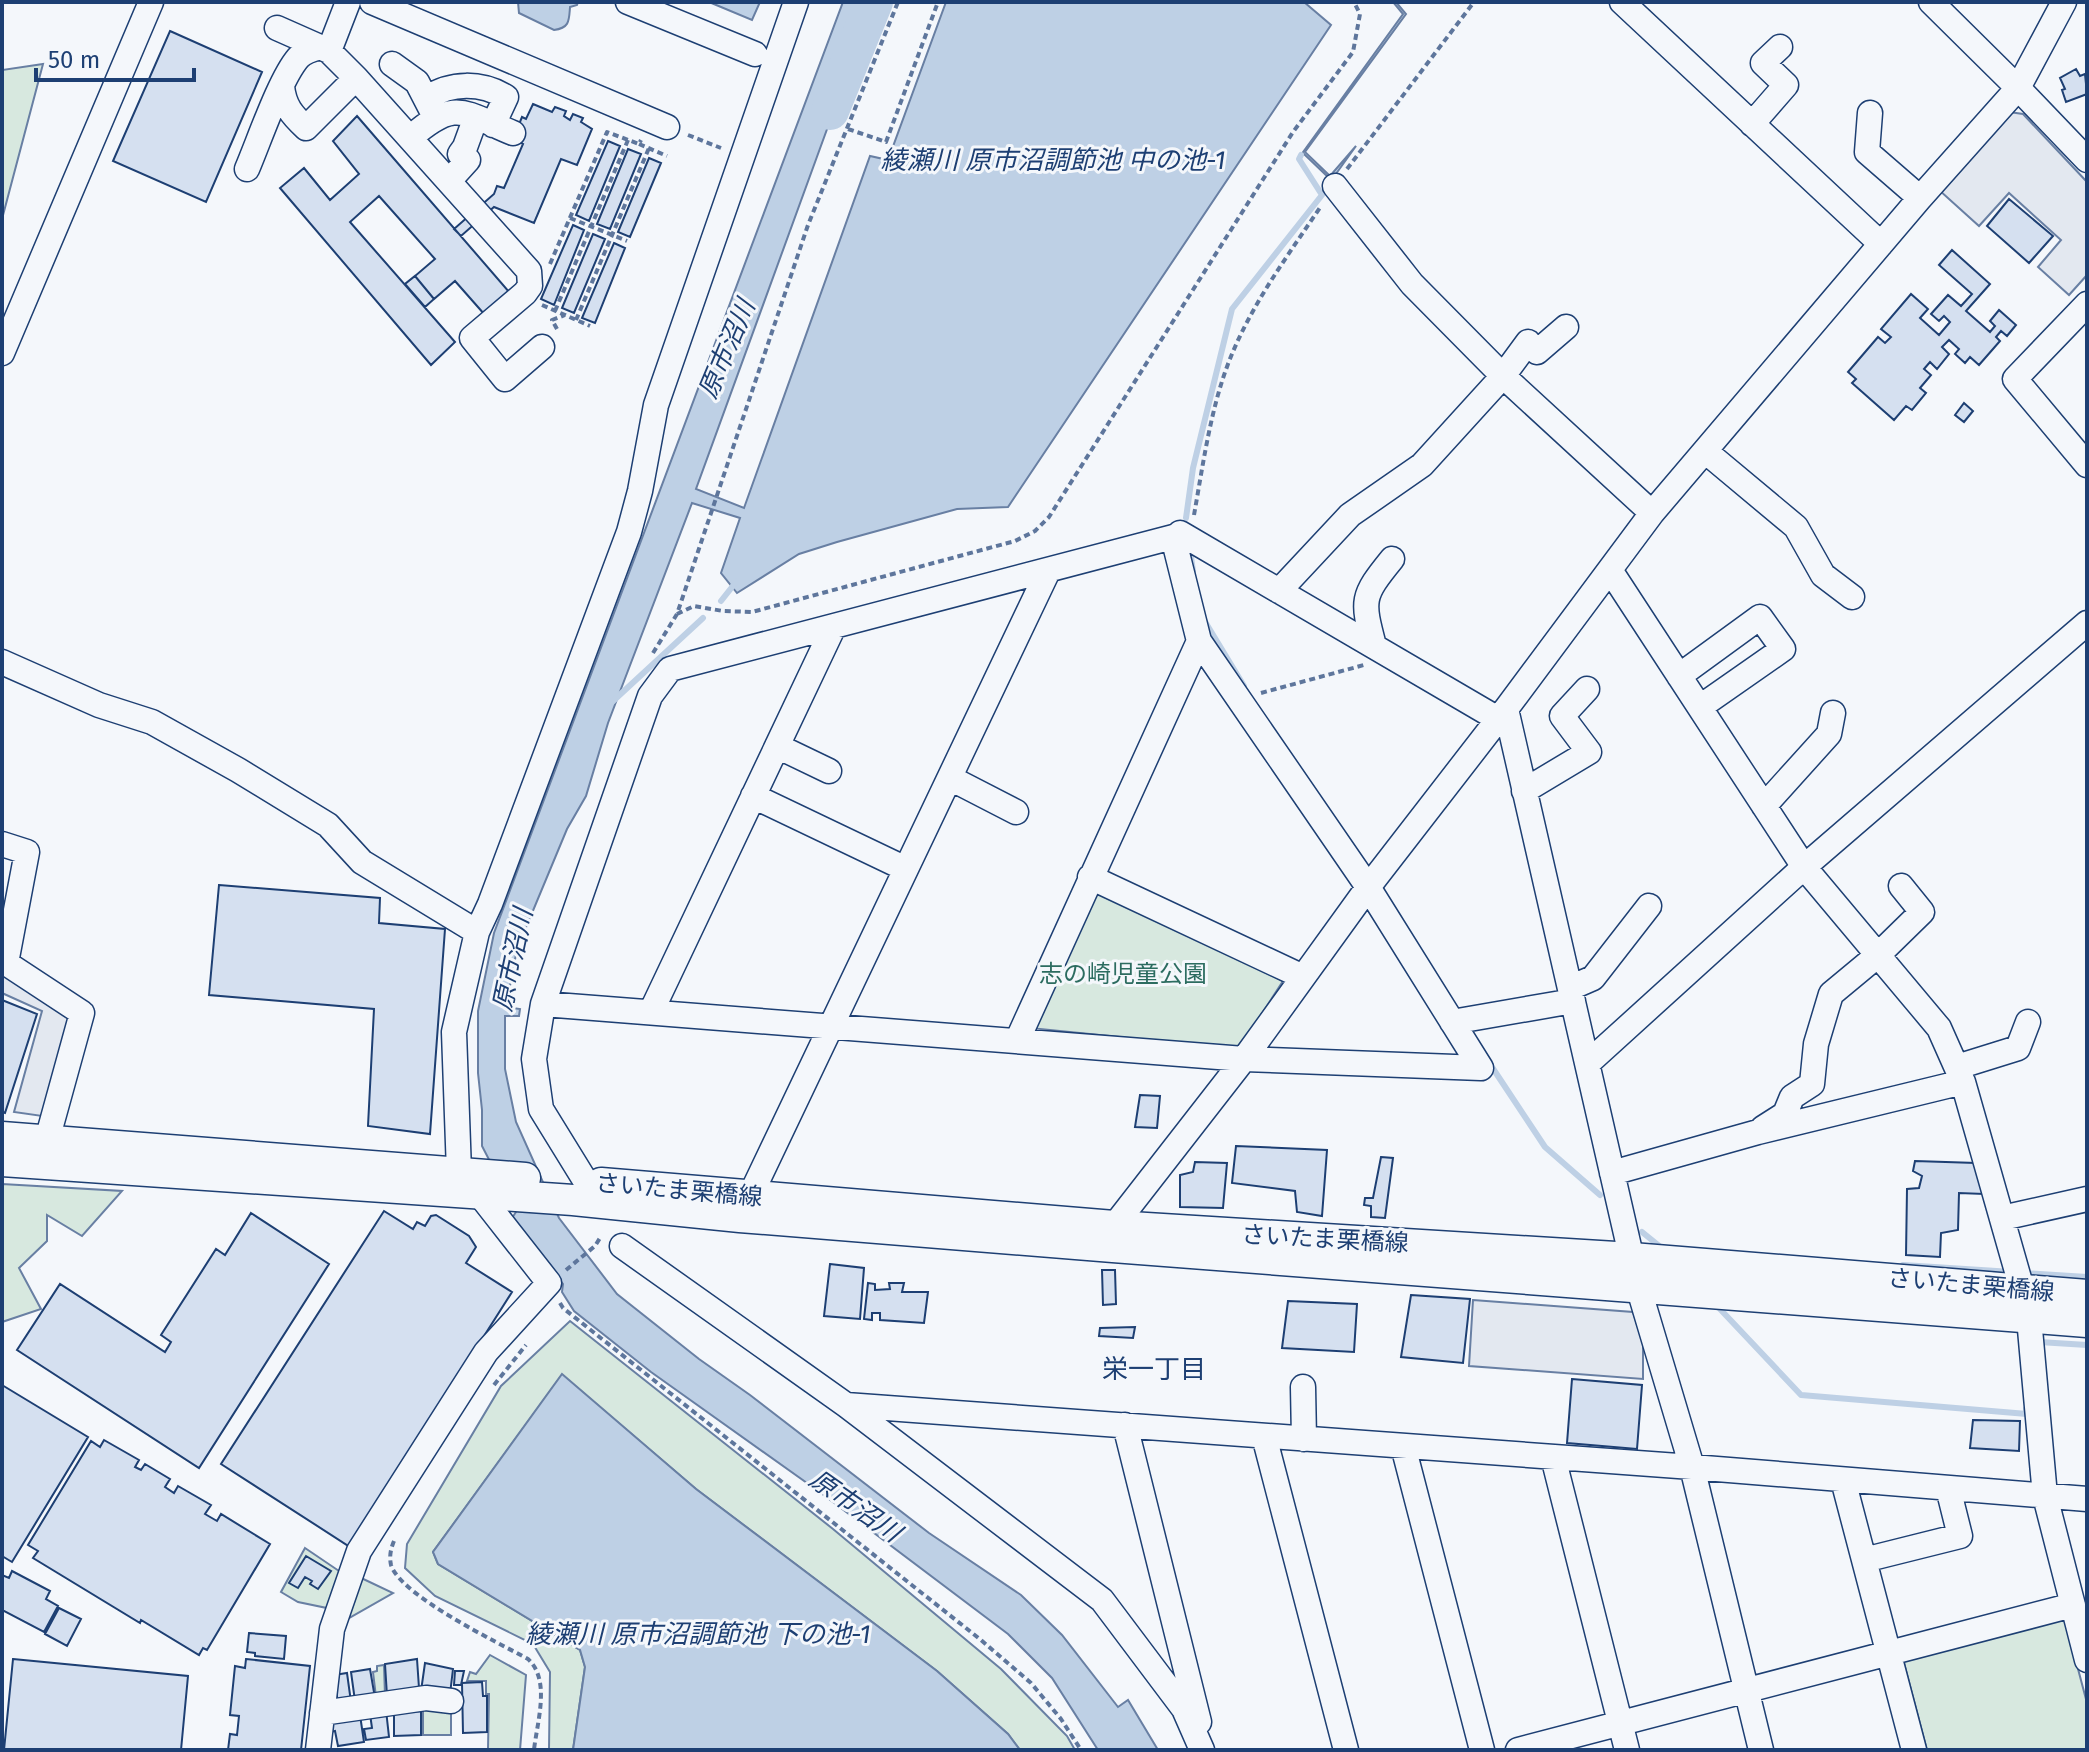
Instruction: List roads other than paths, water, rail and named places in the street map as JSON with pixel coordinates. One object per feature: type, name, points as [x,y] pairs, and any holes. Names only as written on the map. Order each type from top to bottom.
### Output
[{"type":"main road","points":[[2,1137],[459,1172],[492,1189]]},
{"type":"main road","points":[[2,1161],[492,1189]]},
{"type":"main road","name":"さいたま栗橋線","points":[[492,1189],[574,1188],[745,1206],[1114,1236],[1635,1272],[2028,1322],[2087,1322]]},
{"type":"main road","name":"さいたま栗橋線","points":[[2028,1322],[2087,1295]]},
{"type":"street","points":[[2,353],[151,2]]},
{"type":"street","points":[[325,49],[348,2]]},
{"type":"street","points":[[372,2],[658,123]]},
{"type":"street","points":[[628,2],[755,54]]},
{"type":"street","points":[[459,1172],[454,1032],[477,932],[629,532],[656,405],[796,2]]},
{"type":"street","points":[[1622,2],[1881,244]]},
{"type":"street","points":[[1931,2],[2087,160]]},
{"type":"street","points":[[1114,1236],[1301,976],[1652,513],[1920,198],[2018,88],[2064,2]]},
{"type":"street","points":[[277,28],[325,49],[356,78],[525,265],[531,279],[525,293],[472,338],[505,379],[542,347]]},
{"type":"street","points":[[1752,124],[1786,85],[1763,63],[1780,47]]},
{"type":"street","points":[[247,169],[282,86],[298,58],[307,51],[325,49]]},
{"type":"street","points":[[392,64],[466,117]]},
{"type":"street","points":[[282,86],[290,112],[306,128],[356,78]]},
{"type":"street","points":[[410,138],[466,117],[506,97],[479,85],[454,87],[466,117],[465,147],[460,154],[468,160],[449,181]]},
{"type":"street","points":[[1870,113],[1867,152],[1920,198]]},
{"type":"street","points":[[1335,186],[1412,284],[1503,376],[1652,513]]},
{"type":"street","points":[[2087,304],[2015,379],[2087,465]]},
{"type":"street","points":[[1279,591],[1350,515],[1422,465],[1503,376],[1528,342],[1537,352],[1566,327]]},
{"type":"street","points":[[1705,451],[1796,527],[1823,575],[1852,597]]},
{"type":"street","points":[[1180,533],[1384,652],[1502,714],[1524,791],[1635,1272],[1692,1467],[1761,1750]]},
{"type":"street","points":[[543,1004],[1244,1059],[1481,1068],[1459,1021],[1371,882],[1199,641],[1173,537],[670,669],[650,696],[543,1004],[534,1059],[541,1109],[574,1188]]},
{"type":"street","points":[[1384,652],[1364,607],[1370,585],[1392,559]]},
{"type":"street","points":[[1610,570],[1804,867],[1939,1028],[1960,1074],[2002,1218],[2028,1322],[2045,1496],[2087,1660]]},
{"type":"street","points":[[745,1206],[1048,571]]},
{"type":"street","points":[[1679,676],[1760,617],[1783,649],[1700,707]]},
{"type":"street","points":[[1588,1063],[1804,867],[2087,623]]},
{"type":"street","points":[[651,1012],[834,626]]},
{"type":"street","points":[[1017,1041],[1199,641]]},
{"type":"street","points":[[2,662],[99,705],[152,722],[238,770],[328,825],[362,862],[477,932]]},
{"type":"street","points":[[1524,791],[1589,752],[1562,716],[1587,689]]},
{"type":"street","points":[[1764,806],[1829,734],[1833,713]]},
{"type":"street","points":[[777,746],[829,771]]},
{"type":"street","points":[[950,778],[1016,812]]},
{"type":"street","points":[[753,796],[906,869]]},
{"type":"street","points":[[2,844],[27,852],[6,963],[82,1013],[47,1140]]},
{"type":"street","points":[[1090,877],[1301,976]]},
{"type":"street","points":[[1758,1132],[1785,1114],[1792,1097],[1812,1084],[1816,1044],[1831,994],[1878,955],[1922,912],[1901,886]]},
{"type":"street","points":[[1459,1021],[1571,995],[1593,978],[1649,906]]},
{"type":"street","points":[[1612,1173],[1960,1074],[2018,1048],[2028,1022]]},
{"type":"street","points":[[318,1750],[332,1629],[359,1551],[486,1352],[552,1281],[492,1189]]},
{"type":"street","points":[[2002,1218],[2087,1199]]},
{"type":"street","points":[[622,1246],[846,1405],[1102,1600],[1184,1709],[1204,1750]]},
{"type":"street","points":[[1303,1387],[1304,1439]]},
{"type":"street","points":[[846,1405],[2087,1499]]},
{"type":"street","points":[[1125,1425],[1204,1750]]},
{"type":"street","points":[[1264,1436],[1346,1750]]},
{"type":"street","points":[[1403,1446],[1482,1750]]},
{"type":"street","points":[[1553,1457],[1627,1750]]},
{"type":"street","points":[[1843,1480],[1914,1750]]},
{"type":"street","points":[[1864,1560],[1960,1536],[1948,1488]]},
{"type":"street","points":[[1518,1750],[2073,1605]]},
{"type":"street","points":[[322,1713],[426,1698],[451,1701]]},
{"type":"water","points":[[518,2],[578,2],[570,7],[566,25],[554,30],[519,13]]},
{"type":"water","points":[[709,2],[760,2],[752,20]]},
{"type":"water","name":"綾瀬川 原市沼調節池 中の池-1","points":[[843,2],[869,2],[838,99],[696,489],[744,508],[870,156],[888,160],[946,2],[1304,2],[1331,25],[1008,507],[957,509],[799,554],[737,593],[721,573],[740,518],[692,503],[608,723],[586,796],[567,829],[517,949],[506,1007],[520,1009],[519,1016],[505,1016],[505,1069],[516,1122],[559,1218],[617,1294],[929,1533],[1021,1595],[1062,1635],[1118,1707],[1128,1700],[1158,1750],[1098,1750],[1052,1678],[1008,1634],[821,1493],[651,1372],[574,1311],[562,1292],[563,1284],[512,1218],[516,1212],[482,1146],[478,1011],[494,933]]},
{"type":"water","points":[[1393,2],[1406,14],[1305,152],[1330,176],[1356,146],[1333,178],[1328,177],[1304,154],[1298,159],[1403,14]]},
{"type":"water","name":"綾瀬川 原市沼調節池 下の池-1","points":[[562,1374],[696,1489],[937,1671],[1008,1734],[1020,1750],[573,1750],[585,1667],[580,1650],[438,1564],[433,1552]]},
{"type":"waterway","name":"原市沼川","points":[[830,111],[874,2]]},
{"type":"waterway","points":[[1186,518],[1193,468],[1232,309],[1322,195],[1299,159],[1301,155]]},
{"type":"waterway","points":[[1190,550],[1193,571]]},
{"type":"waterway","points":[[721,601],[736,582]]},
{"type":"waterway","points":[[612,702],[703,618]]},
{"type":"waterway","points":[[1204,620],[1244,686]]},
{"type":"waterway","points":[[1488,1061],[1545,1147],[1600,1195]]},
{"type":"waterway","points":[[1642,1232],[1663,1249]]},
{"type":"waterway","points":[[1903,1265],[2012,1272]]},
{"type":"waterway","points":[[2023,1273],[2087,1277]]},
{"type":"waterway","points":[[1720,1309],[1801,1395],[2027,1414],[2026,1409]]},
{"type":"waterway","points":[[2039,1342],[2087,1345]]},
{"type":"district","name":"栄一丁目","points":[[1154,1369]]},
{"type":"park label","name":"志の崎児童公園","points":[[1123,974]]}]
